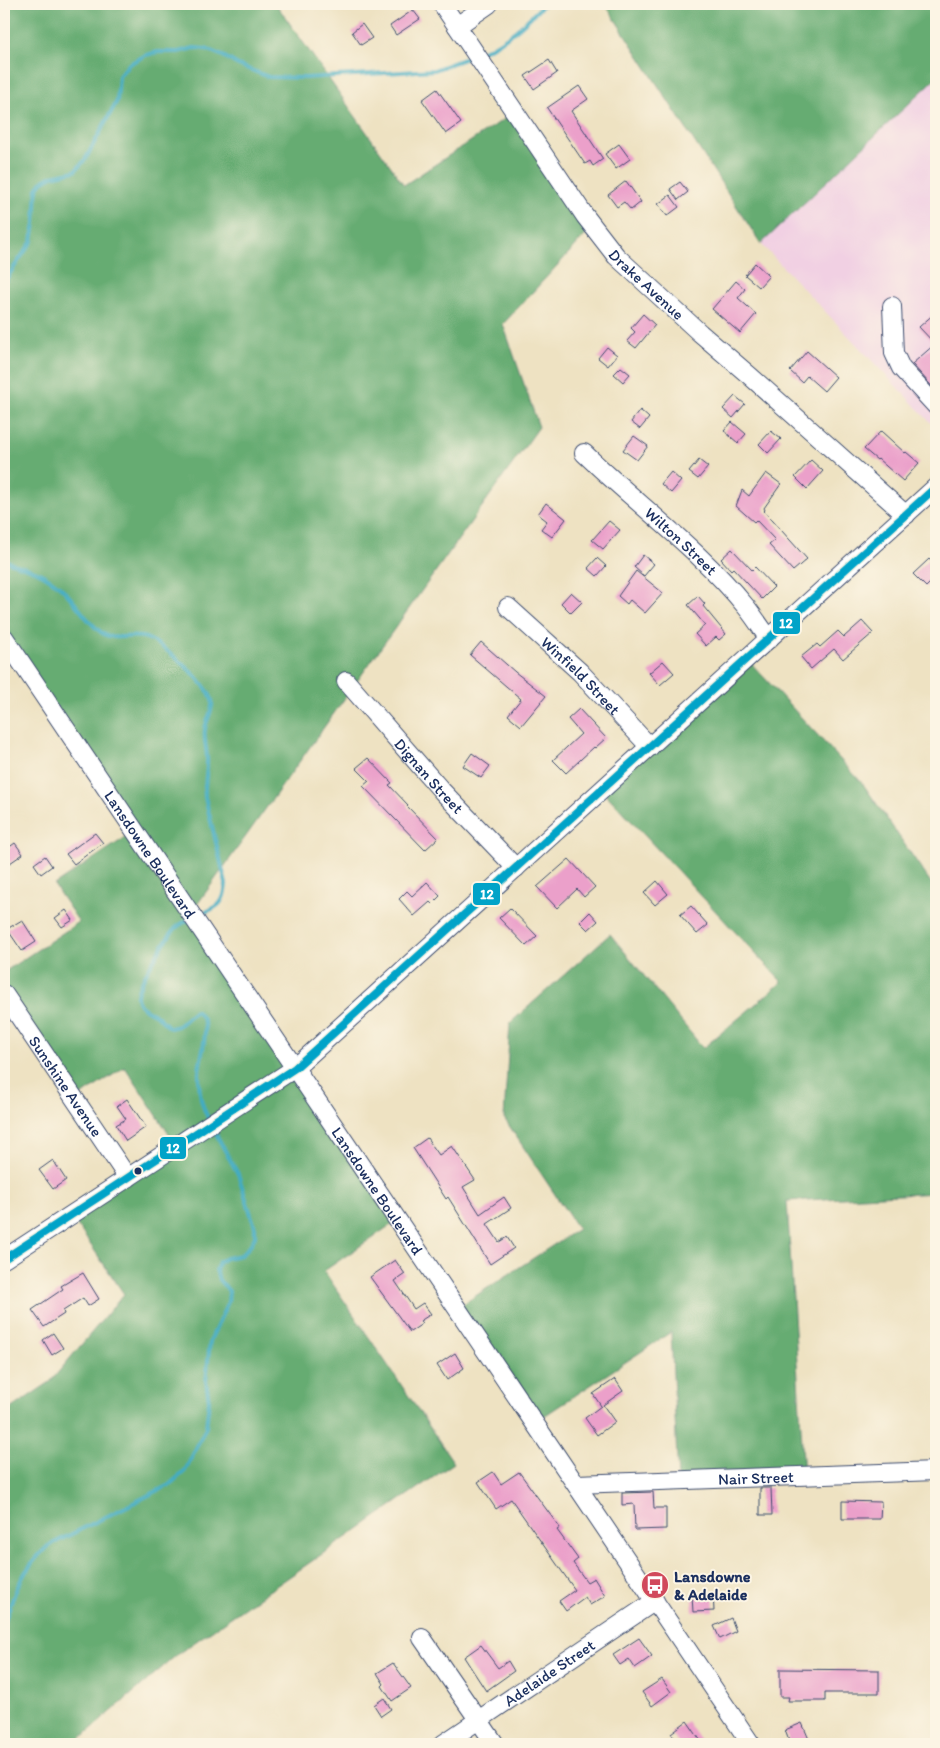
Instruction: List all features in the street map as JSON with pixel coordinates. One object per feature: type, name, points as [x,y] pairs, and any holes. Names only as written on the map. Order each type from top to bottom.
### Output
[{"type":"street","name":"Drake Avenue","points":[[442,4],[585,216],[616,256],[906,514]]},
{"type":"street","points":[[460,31],[489,4]]},
{"type":"street","points":[[892,306],[894,353],[900,368],[936,406]]},
{"type":"street","name":"Wilton Street","points":[[584,453],[618,486],[700,557],[742,602],[769,639]]},
{"type":"street","points":[[4,1259],[295,1068],[936,487]]},
{"type":"street","name":"Winfield Street","points":[[508,607],[580,672],[650,747]]},
{"type":"street","name":"Lansdowne Boulevard","points":[[7,649],[211,943],[751,1744]]},
{"type":"street","name":"Dignan Street","points":[[346,681],[442,791],[516,868]]},
{"type":"street","name":"Sunshine Avenue","points":[[4,994],[128,1178]]},
{"type":"street","name":"Nair Street","points":[[576,1484],[936,1472]]},
{"type":"street","name":"Adelaide Street","points":[[443,1744],[655,1601]]},
{"type":"street","points":[[422,1638],[496,1744]]},
{"type":"shaded area","points":[[936,78],[936,428],[761,244]]},
{"type":"green space","points":[[4,4],[276,4],[404,185],[515,112],[593,227],[503,324],[539,427],[191,913],[398,1220],[324,1271],[454,1463],[179,1653],[74,1744],[4,1744],[4,1413],[50,1382],[124,1294],[71,1216],[177,1146],[125,1067],[75,1100],[4,994],[4,972],[79,922],[54,885],[135,831],[4,637]]},
{"type":"green space","points":[[605,4],[936,4],[936,78],[761,244]]},
{"type":"green space","points":[[747,659],[863,784],[936,890],[936,1193],[787,1201],[804,1476],[678,1481],[671,1332],[535,1422],[457,1308],[578,1229],[504,1118],[510,1023],[610,934],[703,1048],[782,982],[602,790]]},
{"type":"building","points":[[413,10],[420,19],[396,35],[390,26]]},
{"type":"building","points":[[362,24],[372,38],[361,45],[352,32]]},
{"type":"building","points":[[549,60],[557,73],[534,89],[525,76]]},
{"type":"building","points":[[579,86],[588,99],[571,111],[603,159],[593,166],[590,161],[585,164],[547,108]]},
{"type":"building","points":[[437,89],[461,123],[446,134],[422,100]]},
{"type":"building","points":[[619,144],[630,159],[616,169],[605,154]]},
{"type":"building","points":[[626,181],[641,202],[631,210],[624,202],[617,207],[608,195]]},
{"type":"building","points":[[680,182],[688,192],[678,200],[670,189]]},
{"type":"building","points":[[670,195],[679,207],[667,216],[658,204]]},
{"type":"building","points":[[755,263],[769,276],[759,287],[745,275]]},
{"type":"building","points":[[736,281],[745,289],[738,298],[756,314],[740,333],[712,309]]},
{"type":"building","points":[[936,312],[936,391],[912,364],[935,344],[919,327]]},
{"type":"building","points":[[643,314],[655,325],[636,348],[627,341],[635,332],[631,328]]},
{"type":"building","points":[[607,347],[617,355],[608,366],[598,358]]},
{"type":"building","points":[[807,351],[836,377],[824,391],[807,376],[802,382],[790,371]]},
{"type":"building","points":[[621,367],[630,374],[623,382],[614,374]]},
{"type":"building","points":[[735,396],[745,404],[733,418],[723,409]]},
{"type":"building","points":[[640,410],[649,418],[640,429],[631,422]]},
{"type":"building","points":[[732,422],[746,434],[738,443],[724,431]]},
{"type":"building","points":[[771,431],[781,439],[768,453],[759,444]]},
{"type":"building","points":[[881,431],[919,463],[903,481],[864,449]]},
{"type":"building","points":[[634,436],[648,446],[637,460],[623,450]]},
{"type":"building","points":[[699,460],[708,467],[698,479],[689,472]]},
{"type":"building","points":[[811,460],[823,471],[807,489],[795,477]]},
{"type":"building","points":[[671,472],[681,481],[671,493],[661,484]]},
{"type":"building","points":[[766,473],[781,484],[764,508],[764,511],[807,559],[793,571],[769,545],[775,540],[756,520],[754,522],[736,506],[742,490],[749,496]]},
{"type":"building","points":[[546,503],[566,519],[552,537],[541,529],[547,521],[538,514]]},
{"type":"building","points":[[609,521],[620,530],[603,549],[592,540]]},
{"type":"building","points":[[732,549],[752,570],[755,567],[774,587],[762,599],[733,568],[731,570],[721,559]]},
{"type":"building","points":[[643,555],[654,564],[644,576],[634,567]]},
{"type":"building","points":[[597,558],[606,566],[597,576],[588,568]]},
{"type":"building","points":[[929,559],[936,566],[936,577],[926,587],[913,574]]},
{"type":"building","points":[[636,571],[663,593],[645,613],[630,600],[627,604],[618,596]]},
{"type":"building","points":[[571,592],[582,602],[571,613],[561,603]]},
{"type":"building","points":[[698,596],[705,604],[703,606],[726,634],[719,640],[716,637],[706,646],[695,634],[705,625],[688,605]]},
{"type":"building","points":[[862,621],[873,633],[843,659],[834,649],[811,669],[801,657],[817,644],[820,647],[838,631],[844,637]]},
{"type":"building","points":[[481,642],[546,696],[521,726],[508,715],[521,699],[470,655]]},
{"type":"building","points":[[663,661],[674,673],[660,685],[649,673]]},
{"type":"building","points":[[579,709],[606,738],[566,773],[553,760],[581,734],[568,719]]},
{"type":"building","points":[[472,753],[490,766],[481,778],[463,766]]},
{"type":"building","points":[[368,758],[392,783],[389,785],[407,806],[438,838],[425,850],[363,786],[369,781],[356,768]]},
{"type":"building","points":[[95,833],[103,843],[74,864],[66,854]]},
{"type":"building","points":[[15,843],[23,854],[10,863],[4,851]]},
{"type":"building","points":[[45,856],[52,866],[41,874],[34,864]]},
{"type":"building","points":[[569,859],[595,887],[584,897],[577,889],[557,908],[537,887]]},
{"type":"building","points":[[657,881],[668,894],[655,905],[644,893]]},
{"type":"building","points":[[427,882],[440,896],[414,916],[399,899],[407,891],[412,896]]},
{"type":"building","points":[[691,906],[708,925],[697,934],[680,915]]},
{"type":"building","points":[[510,908],[537,936],[526,946],[499,918]]},
{"type":"building","points":[[66,910],[73,920],[62,927],[55,918]]},
{"type":"building","points":[[590,912],[598,921],[588,930],[580,922]]},
{"type":"building","points":[[22,920],[36,942],[22,951],[7,929]]},
{"type":"building","points":[[127,1099],[146,1127],[126,1141],[116,1125],[126,1119],[117,1106]]},
{"type":"building","points":[[427,1138],[439,1155],[452,1146],[475,1180],[463,1187],[480,1214],[504,1197],[511,1208],[487,1224],[499,1242],[507,1237],[514,1248],[490,1264],[448,1197],[446,1199],[413,1148]]},
{"type":"building","points":[[53,1160],[66,1180],[53,1189],[39,1170]]},
{"type":"building","points":[[395,1260],[405,1274],[395,1281],[414,1309],[423,1303],[431,1314],[420,1321],[422,1324],[410,1332],[370,1277]]},
{"type":"building","points":[[83,1273],[99,1299],[88,1306],[83,1298],[63,1311],[64,1314],[44,1327],[32,1310],[63,1289],[61,1286]]},
{"type":"building","points":[[53,1333],[63,1348],[52,1355],[43,1340]]},
{"type":"building","points":[[455,1353],[464,1368],[447,1380],[437,1365]]},
{"type":"building","points":[[615,1379],[623,1391],[603,1405],[615,1422],[597,1435],[585,1418],[601,1406],[593,1394]]},
{"type":"building","points":[[493,1472],[501,1484],[519,1472],[560,1528],[557,1530],[578,1559],[573,1563],[587,1582],[594,1578],[605,1596],[590,1605],[585,1597],[566,1611],[559,1601],[575,1590],[511,1499],[496,1509],[478,1482]]},
{"type":"building","points":[[760,1488],[771,1488],[772,1515],[760,1515]]},
{"type":"building","points":[[653,1492],[654,1508],[666,1508],[666,1529],[635,1530],[634,1504],[622,1505],[622,1493]]},
{"type":"building","points":[[842,1501],[881,1502],[880,1519],[842,1519]]},
{"type":"building","points":[[713,1593],[714,1611],[693,1612],[692,1595]]},
{"type":"building","points":[[731,1618],[736,1631],[720,1639],[714,1626]]},
{"type":"building","points":[[639,1638],[652,1656],[635,1668],[629,1659],[620,1665],[613,1655]]},
{"type":"building","points":[[481,1645],[498,1668],[508,1661],[514,1671],[486,1691],[464,1657]]},
{"type":"building","points":[[393,1663],[411,1688],[392,1701],[382,1686],[384,1684],[377,1673]]},
{"type":"building","points":[[780,1669],[879,1670],[879,1693],[825,1693],[825,1701],[788,1701],[789,1697],[780,1697]]},
{"type":"building","points":[[662,1679],[671,1692],[652,1706],[642,1692]]},
{"type":"building","points":[[384,1698],[391,1709],[381,1716],[374,1705]]},
{"type":"building","points":[[687,1721],[703,1744],[679,1744],[671,1733]]},
{"type":"building","points":[[802,1723],[811,1744],[790,1744],[785,1730]]},
{"type":"waterway","points":[[481,52],[490,48],[523,25],[544,4]]},
{"type":"waterway","points":[[4,282],[32,241],[37,189],[42,182],[52,176],[75,171],[85,160],[117,101],[119,76],[129,64],[146,55],[158,52],[178,52],[194,48],[206,49],[238,65],[269,77],[305,78],[434,70],[472,56]]},
{"type":"waterway","points":[[4,559],[49,578],[70,597],[90,622],[107,636],[141,637],[154,642],[194,674],[208,692],[212,704],[205,733],[207,759],[205,797],[226,884],[223,897],[218,905],[199,915]]},
{"type":"waterway","points":[[190,919],[176,928],[165,943],[146,973],[137,997],[141,1006],[156,1015],[170,1028],[178,1026],[195,1011],[201,1016],[205,1030],[199,1085],[208,1118]]},
{"type":"waterway","points":[[4,1623],[20,1581],[48,1546],[169,1485],[185,1471],[206,1427],[209,1401],[206,1381],[210,1341],[228,1302],[229,1291],[219,1280],[216,1270],[219,1262],[226,1258],[241,1255],[255,1237],[255,1227],[238,1174],[212,1127]]},
{"type":"transit line","name":"12","points":[[4,1259],[295,1068],[936,487]]},
{"type":"place","name":"Lansdowne & Adelaide","points":[[655,1585]]}]
